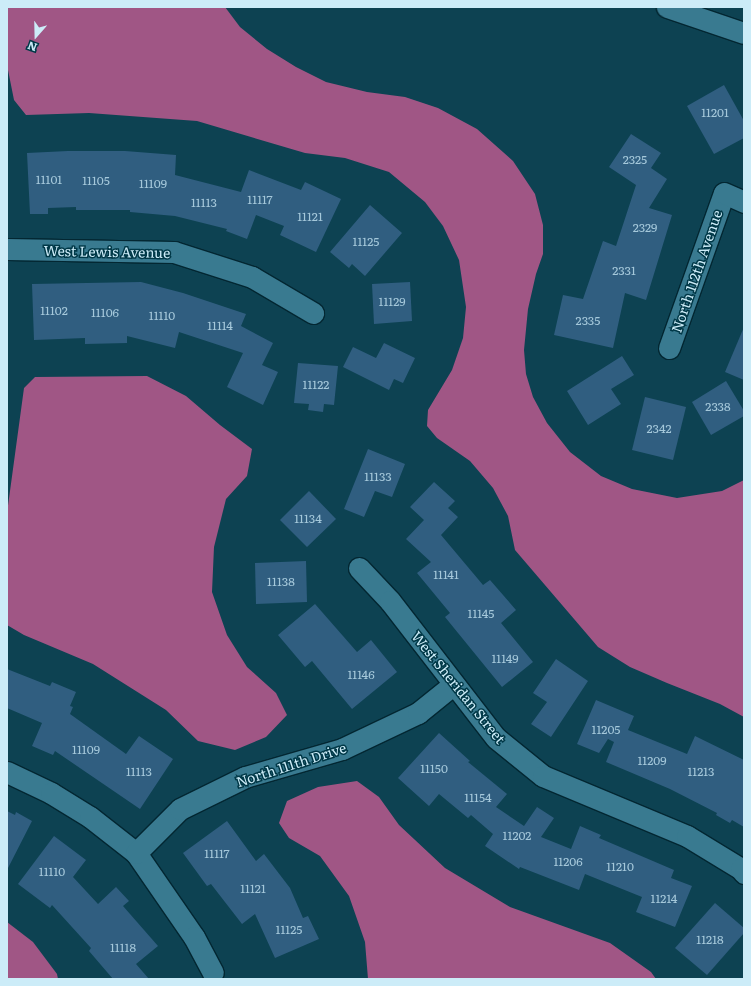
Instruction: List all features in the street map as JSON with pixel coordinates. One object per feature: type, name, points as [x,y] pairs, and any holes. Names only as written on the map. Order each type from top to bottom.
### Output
[{"type":"street","points":[[667,7],[744,33]]},
{"type":"street","name":"North 112th Avenue","points":[[669,348],[724,193],[744,202]]},
{"type":"street","name":"West Lewis Avenue","points":[[7,250],[174,252],[252,277],[313,313]]},
{"type":"street","name":"West Sheridan Street","points":[[360,568],[390,601],[496,738],[543,776],[687,836],[741,869],[744,873]]},
{"type":"street","name":"North 111th Drive","points":[[136,853],[180,809],[245,777],[342,749],[418,713],[454,684]]},
{"type":"street","points":[[7,772],[51,793],[90,817],[136,853],[194,937],[213,972]]},
{"type":"shaded area","points":[[7,7],[225,7],[240,27],[267,49],[296,67],[326,82],[367,92],[405,97],[438,108],[477,129],[513,161],[535,194],[543,225],[543,254],[536,274],[528,309],[524,350],[526,374],[533,397],[547,423],[570,452],[601,476],[632,489],[677,498],[722,491],[744,480],[744,717],[720,704],[630,667],[598,647],[515,550],[508,516],[493,488],[470,461],[437,438],[427,426],[428,410],[452,370],[463,338],[466,307],[459,260],[443,226],[425,202],[389,172],[345,158],[305,153],[197,121],[89,113],[26,115],[14,100],[7,65]]},
{"type":"shaded area","points":[[147,376],[186,396],[220,425],[252,449],[247,476],[226,499],[214,547],[212,592],[227,635],[247,667],[276,693],[287,715],[266,737],[235,750],[198,741],[166,710],[93,664],[24,635],[7,625],[7,513],[24,388],[35,377]]},
{"type":"shaded area","points":[[357,781],[379,797],[399,825],[445,868],[510,907],[610,943],[651,972],[656,979],[368,979],[365,942],[349,896],[320,856],[289,838],[279,823],[287,801],[318,787]]},
{"type":"shaded area","points":[[7,922],[33,942],[57,974],[58,979],[7,979]]},
{"type":"building","points":[[724,85],[744,121],[744,138],[714,154],[687,106]]},
{"type":"building","points":[[631,134],[661,153],[651,168],[667,179],[649,208],[672,215],[646,300],[625,293],[613,348],[554,335],[563,295],[583,299],[603,241],[616,246],[636,185],[609,167]]},
{"type":"building","points":[[125,151],[176,155],[175,175],[241,192],[249,170],[301,190],[305,182],[341,199],[316,252],[280,235],[284,226],[256,215],[247,239],[226,231],[227,229],[175,216],[130,212],[130,210],[76,210],[76,207],[48,208],[48,214],[30,214],[27,153]]},
{"type":"building","points":[[370,205],[402,233],[365,276],[352,264],[349,268],[330,252]]},
{"type":"building","points":[[141,282],[183,293],[246,314],[241,326],[273,343],[262,365],[278,372],[263,405],[227,387],[243,353],[179,332],[175,348],[127,336],[127,343],[85,344],[85,338],[34,340],[32,284]]},
{"type":"building","points":[[410,282],[412,321],[374,324],[372,284]]},
{"type":"building","points":[[744,327],[744,380],[725,372]]},
{"type":"building","points":[[384,343],[415,358],[403,383],[394,379],[389,390],[343,367],[353,347],[376,358]]},
{"type":"building","points":[[622,356],[634,375],[611,389],[621,404],[588,425],[567,391]]},
{"type":"building","points":[[298,363],[338,366],[334,405],[324,404],[323,412],[308,410],[309,404],[294,403]]},
{"type":"building","points":[[726,381],[744,411],[744,416],[711,435],[692,402]]},
{"type":"building","points":[[645,397],[686,407],[673,460],[632,450]]},
{"type":"building","points":[[368,449],[405,464],[392,497],[375,491],[364,517],[344,509]]},
{"type":"building","points":[[434,482],[455,501],[448,508],[458,517],[441,535],[483,585],[490,580],[516,610],[501,623],[533,662],[502,687],[445,617],[450,613],[417,573],[431,562],[406,539],[424,520],[410,507]]},
{"type":"building","points":[[309,491],[336,519],[307,547],[280,520]]},
{"type":"building","points":[[306,561],[307,602],[256,604],[255,563]]},
{"type":"building","points":[[315,604],[357,652],[371,640],[397,672],[352,709],[312,661],[305,667],[278,635]]},
{"type":"building","points":[[556,659],[588,681],[551,737],[531,724],[547,702],[533,693]]},
{"type":"building","points":[[7,669],[50,686],[52,682],[76,692],[70,706],[73,707],[70,714],[126,754],[139,736],[173,759],[140,809],[55,751],[53,755],[32,746],[42,723],[7,708]]},
{"type":"building","points":[[596,700],[634,716],[628,730],[687,754],[695,736],[744,760],[744,827],[732,820],[730,823],[716,815],[717,813],[670,789],[606,762],[614,742],[608,739],[599,753],[577,744]]},
{"type":"building","points":[[439,733],[470,761],[468,762],[507,794],[496,807],[524,826],[537,807],[554,818],[541,837],[571,849],[580,826],[601,835],[599,838],[674,870],[671,878],[692,886],[675,927],[636,912],[642,897],[585,874],[579,890],[520,867],[519,869],[485,846],[493,834],[471,815],[468,818],[439,794],[429,806],[398,778]]},
{"type":"building","points":[[7,811],[15,815],[16,812],[32,821],[7,870]]},
{"type":"building","points":[[227,821],[256,861],[264,854],[290,888],[303,918],[308,916],[319,939],[275,958],[255,914],[242,924],[211,884],[207,886],[183,853]]},
{"type":"building","points":[[54,836],[86,860],[73,877],[98,904],[116,887],[129,901],[123,906],[158,946],[136,964],[149,979],[113,979],[89,951],[91,948],[52,905],[50,908],[18,884]]},
{"type":"building","points":[[715,903],[744,928],[744,933],[707,975],[675,948]]}]
